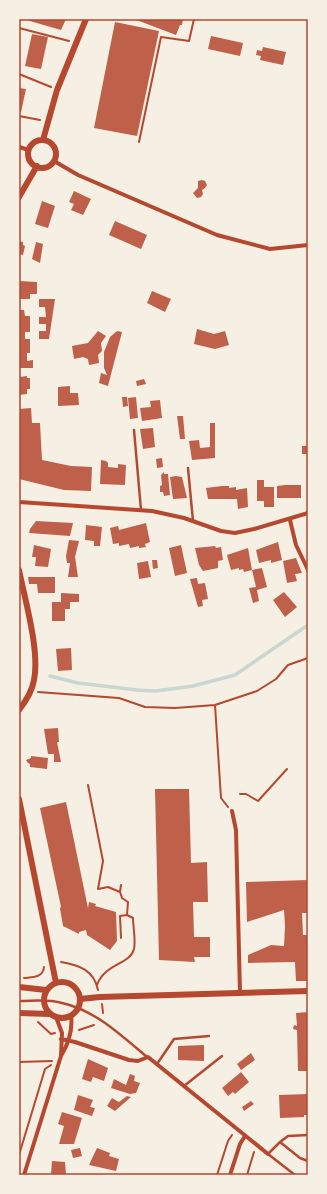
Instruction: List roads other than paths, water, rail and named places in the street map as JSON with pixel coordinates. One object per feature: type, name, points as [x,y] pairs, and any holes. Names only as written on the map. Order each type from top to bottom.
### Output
[{"type":"street","points":[[43,140],[47,121],[57,90],[86,19]]},
{"type":"street","points":[[43,140],[50,142],[54,147],[56,154],[54,161],[45,167],[37,166],[30,160],[29,150],[34,143],[43,140]]},
{"type":"street","points":[[19,147],[29,150]]},
{"type":"street","points":[[54,161],[78,176],[217,235],[270,249],[308,245]]},
{"type":"street","points":[[19,197],[37,166]]},
{"type":"street","points":[[19,502],[152,511],[193,521],[221,531],[235,533],[290,520],[308,513]]},
{"type":"street","points":[[290,520],[296,544],[308,570]]},
{"type":"street","points":[[19,570],[34,650],[36,671],[31,691],[19,710]]},
{"type":"street","points":[[19,799],[54,965],[56,983]]},
{"type":"street","points":[[232,811],[236,830],[240,993]]},
{"type":"street","points":[[19,987],[46,990],[56,983],[69,983],[78,992],[80,999],[78,1008],[71,1015],[66,1017],[56,1017],[50,1014],[19,1013]]},
{"type":"street","points":[[46,990],[44,1000],[45,1007],[50,1014]]},
{"type":"street","points":[[80,999],[100,997],[240,993],[308,993]]},
{"type":"street","points":[[24,1175],[61,1056],[72,1031],[71,1015]]},
{"type":"street","points":[[56,1017],[62,1033],[61,1056]]},
{"type":"street","points":[[62,1039],[129,1060],[138,1061],[148,1057],[183,1087],[268,1154]]},
{"type":"street","points":[[230,1175],[240,1144],[245,1136]]},
{"type":"lane","points":[[134,430],[141,510]]},
{"type":"lane","points":[[188,468],[193,521]]},
{"type":"lane","points":[[19,1001],[44,1000],[62,1003],[78,1008],[99,1018],[148,1057]]},
{"type":"lane","points":[[156,1064],[174,1039],[209,1036]]},
{"type":"lane","points":[[183,1087],[222,1056]]},
{"type":"lane","points":[[294,1175],[268,1154],[288,1136],[308,1135]]},
{"type":"lane","points":[[280,1142],[300,1158],[308,1161]]},
{"type":"waterway","points":[[50,676],[78,683],[137,690],[156,691],[193,686],[235,675],[308,625]]}]
